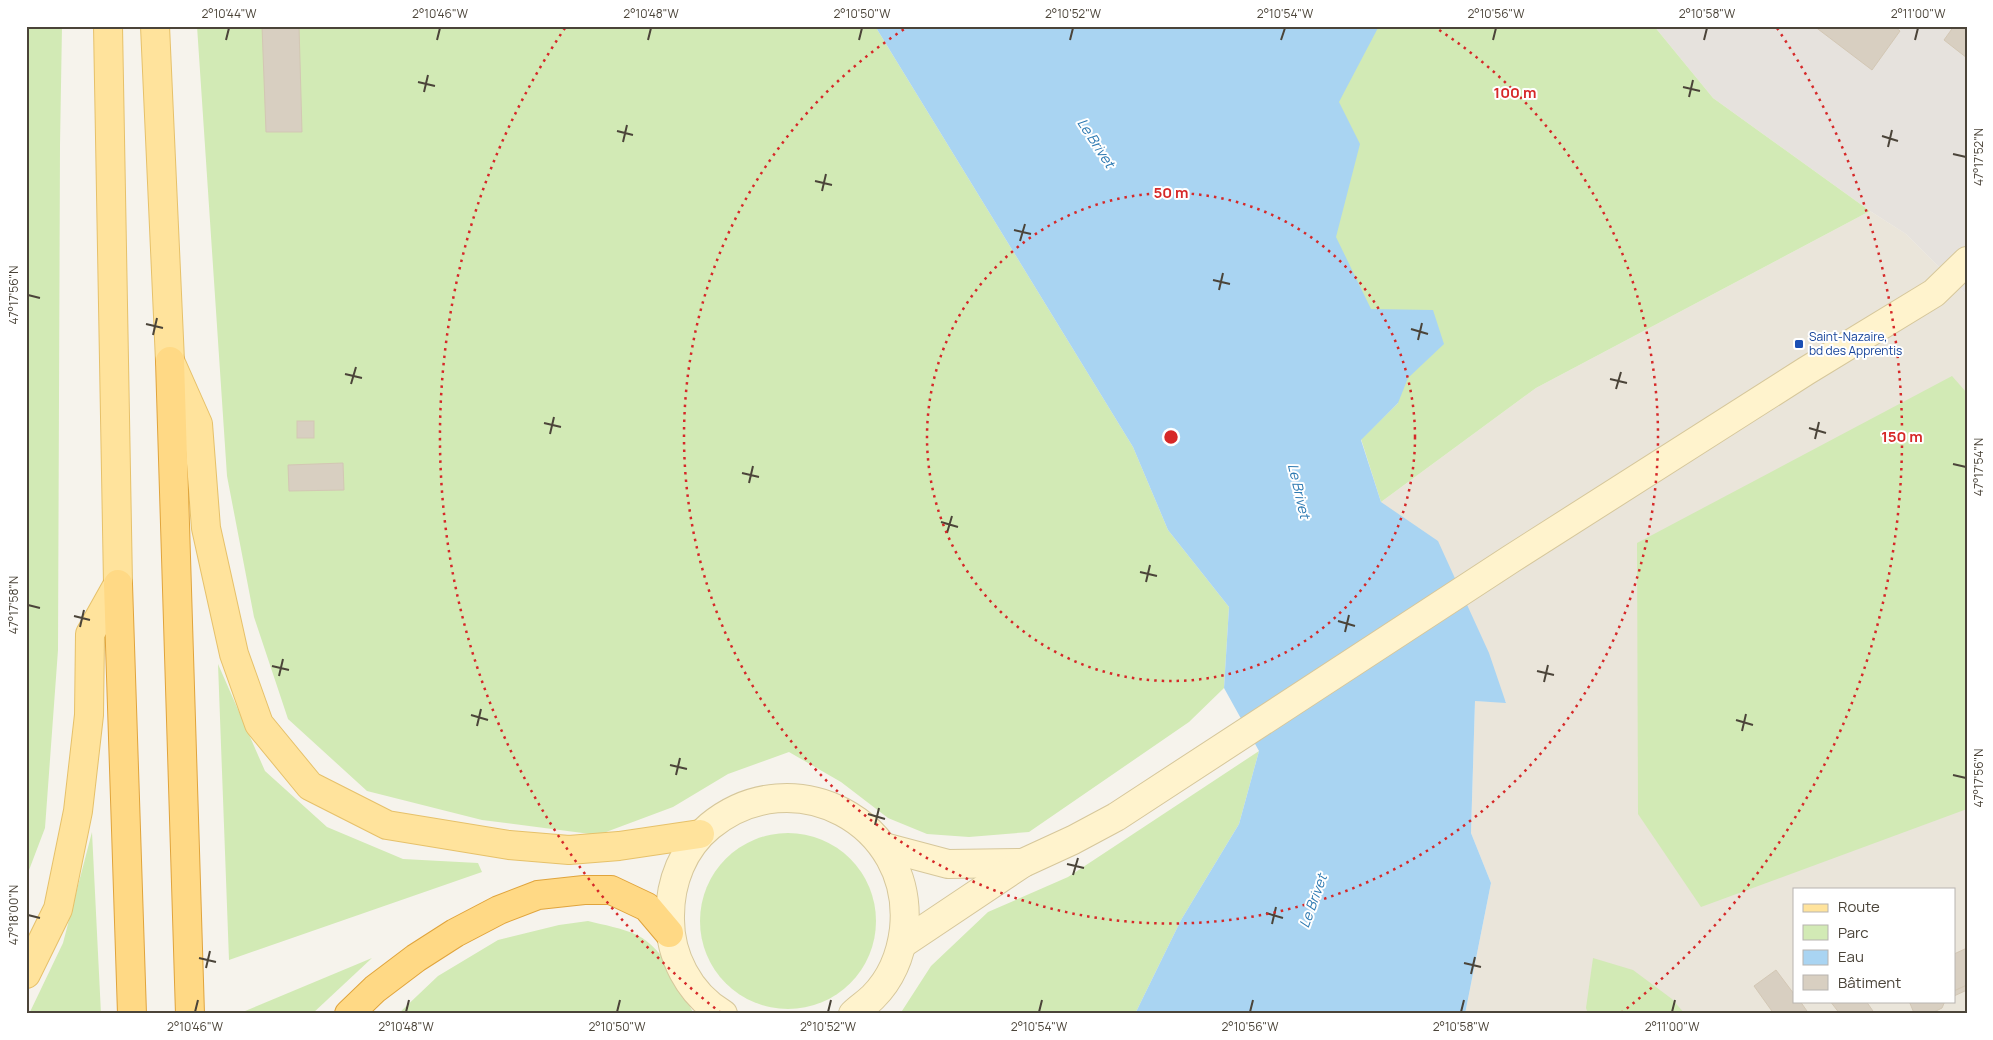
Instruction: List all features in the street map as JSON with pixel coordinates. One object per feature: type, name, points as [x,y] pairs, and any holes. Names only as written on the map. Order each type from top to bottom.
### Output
[{"type":"highway","points":[[170,361],[190,1014]]},
{"type":"highway","points":[[118,584],[132,1014]]},
{"type":"highway","points":[[349,1014],[416,958],[455,933],[499,910],[538,895],[584,890],[611,890],[647,907],[670,933]]},
{"type":"main road","points":[[26,974],[58,908],[78,811],[89,715],[90,634],[118,584],[108,26]]},
{"type":"main road","points":[[155,26],[170,361],[198,424],[206,528],[234,654],[258,724],[310,786],[386,825],[509,845],[569,850],[619,846],[700,834]]},
{"type":"main road","points":[[902,944],[1023,863],[1073,840],[1116,817],[1511,559],[1806,370],[1934,293],[1967,261]]},
{"type":"main road","points":[[716,1012],[692,986],[678,962],[670,933],[670,898],[680,863],[700,834],[723,815],[750,802],[779,798],[819,801],[856,819],[884,847],[900,877],[906,911],[902,944],[891,972],[874,997],[853,1014]]},
{"type":"main road","points":[[884,847],[948,864],[1023,863]]},
{"type":"shaded area","points":[[1654,26],[1967,26],[1967,295],[1906,234],[1870,211],[1713,98]]},
{"type":"shaded area","points":[[1870,211],[1906,234],[1967,295],[1967,1014],[1465,1014],[1491,883],[1471,833],[1475,701],[1506,702],[1381,502],[1536,388]]},
{"type":"green space","points":[[26,26],[62,26],[58,650],[45,828],[26,878]]},
{"type":"green space","points":[[197,26],[875,26],[1133,447],[1168,530],[1229,607],[1224,688],[1189,722],[1029,832],[969,837],[927,834],[888,818],[841,782],[789,752],[728,774],[673,807],[598,835],[482,820],[367,791],[288,719],[254,617],[227,476]]},
{"type":"green space","points":[[1113,26],[1654,26],[1713,98],[1870,211],[1536,388],[1381,502],[1361,439],[1398,403]]},
{"type":"green space","points":[[1952,376],[1967,393],[1967,809],[1701,907],[1638,814],[1637,543]]},
{"type":"green space","points":[[218,664],[265,771],[327,827],[403,859],[478,863],[482,872],[229,960]]},
{"type":"green space","points":[[1259,751],[1239,824],[1181,920],[1135,1014],[900,1014],[931,966],[988,912],[1068,877]]},
{"type":"green space","points":[[92,832],[101,1014],[29,1014],[63,943]]},
{"type":"green space","points":[[779,833],[797,833],[830,843],[856,865],[866,879],[872,895],[876,921],[872,947],[866,963],[844,989],[830,999],[814,1005],[797,1009],[779,1009],[746,999],[720,977],[710,963],[704,947],[700,930],[700,912],[710,879],[732,853],[746,843],[762,837]]},
{"type":"green space","points":[[588,921],[625,930],[647,942],[664,959],[694,1014],[398,1014],[438,976],[498,940],[559,925]]},
{"type":"green space","points":[[372,958],[312,1014],[238,1014]]},
{"type":"green space","points":[[1593,958],[1633,970],[1672,999],[1685,1014],[1588,1014],[1586,1008]]},
{"type":"water","name":"Le Brivet","points":[[875,26],[1379,26],[1339,102],[1360,144],[1336,237],[1371,309],[1433,310],[1444,344],[1408,378],[1398,403],[1361,440],[1381,502],[1438,541],[1489,653],[1506,703],[1475,701],[1471,833],[1491,883],[1465,1014],[1135,1014],[1181,920],[1239,824],[1259,751],[1224,688],[1229,607],[1168,530],[1133,447]]},
{"type":"building","points":[[262,26],[299,26],[302,132],[266,132]]},
{"type":"building","points":[[1814,26],[1894,26],[1900,31],[1872,70]]},
{"type":"building","points":[[1954,26],[1967,26],[1967,58],[1944,40]]},
{"type":"building","points":[[297,421],[314,421],[314,438],[297,438]]},
{"type":"building","points":[[343,463],[344,490],[289,491],[288,465]]},
{"type":"building","points":[[1967,948],[1967,985],[1956,990],[1956,953]]},
{"type":"building","points":[[1776,970],[1793,993],[1793,1002],[1801,1002],[1809,1014],[1774,1014],[1754,986]]},
{"type":"building","points":[[1967,985],[1967,990],[1956,995],[1956,990]]},
{"type":"building","points":[[1831,1002],[1867,1002],[1875,1014],[1840,1014]]},
{"type":"building","points":[[1909,1002],[1945,1002],[1942,1008],[1930,1014],[1914,1013]]},
{"type":"place","name":"Saint-Nazaire, bd des Apprentis","points":[[1799,344]]}]
